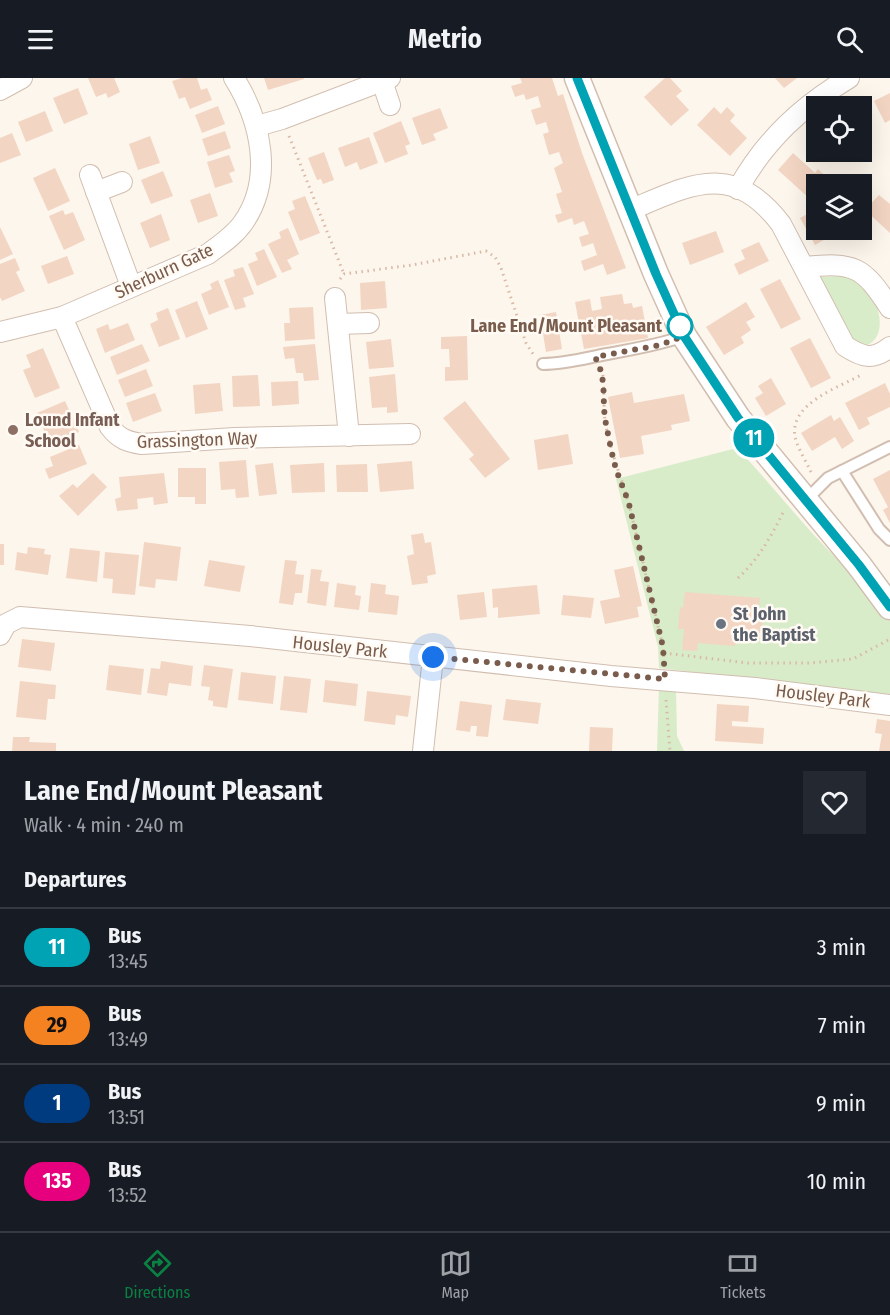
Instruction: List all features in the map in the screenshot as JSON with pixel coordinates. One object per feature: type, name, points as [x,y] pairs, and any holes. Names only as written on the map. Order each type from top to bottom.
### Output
[{"type":"street","points":[[0,90],[22,78]]},
{"type":"street","name":"Sherburn Gate","points":[[0,332],[62,317],[208,254],[243,224],[255,200],[261,176],[261,153],[257,126],[250,106],[234,78]]},
{"type":"street","points":[[577,78],[684,336],[738,418],[859,565],[890,608]]},
{"type":"street","points":[[738,189],[766,147],[792,118],[849,78]]},
{"type":"street","points":[[257,126],[282,119],[386,79],[390,105]]},
{"type":"street","points":[[122,182],[93,183],[130,286]]},
{"type":"street","points":[[630,210],[686,186],[704,183],[721,184],[754,197],[769,208],[781,224],[845,346],[858,355],[870,357],[890,347]]},
{"type":"street","points":[[805,267],[833,264],[849,266],[863,274],[877,287],[890,308]]},
{"type":"street","points":[[335,298],[349,436]]},
{"type":"street","name":"Grassington Way","points":[[62,317],[110,427],[117,436],[128,442],[142,444],[236,438],[410,434]]},
{"type":"street","points":[[338,324],[369,323]]},
{"type":"street","name":"Housley Park","points":[[3,629],[20,616],[250,636],[433,657],[755,688],[890,705]]},
{"type":"street","points":[[423,751],[433,657]]},
{"type":"lane","points":[[543,364],[560,364],[660,345],[684,336]]},
{"type":"lane","points":[[801,494],[890,447]]},
{"type":"lane","points":[[842,471],[879,529],[890,540]]},
{"type":"path","points":[[282,119],[344,274]]},
{"type":"path","points":[[335,298],[338,283],[344,274],[412,265],[486,251],[495,257],[501,268],[526,343],[535,358],[543,364]]},
{"type":"path","points":[[595,357],[602,369],[605,421],[610,446],[629,504],[664,653],[670,751]]},
{"type":"path","points":[[738,578],[752,565],[765,547],[812,474],[795,438],[795,425],[802,412],[813,401],[871,369],[870,357]]},
{"type":"path","points":[[664,653],[748,663],[810,663],[853,659],[890,639]]},
{"type":"green space","points":[[840,276],[855,279],[867,289],[877,307],[879,317],[878,335],[873,342],[865,346],[850,338],[819,277]]},
{"type":"green space","points":[[737,448],[885,612],[890,621],[890,696],[659,668],[658,647],[616,479]]},
{"type":"green space","points":[[659,686],[676,689],[677,736],[684,751],[657,751]]},
{"type":"building","points":[[88,78],[114,78],[120,92],[108,98],[106,93],[96,97]]},
{"type":"building","points":[[197,78],[201,90],[207,88],[212,100],[190,109],[185,97],[179,99],[172,81]]},
{"type":"building","points":[[264,78],[304,78],[304,79],[268,90]]},
{"type":"building","points":[[520,78],[552,78],[558,96],[563,94],[582,153],[626,268],[607,275],[603,264],[584,271],[581,261],[597,255],[593,243],[582,247],[579,237],[589,234],[584,221],[574,225],[572,218],[558,223],[555,215],[562,213],[556,194],[562,192],[554,168],[563,163],[559,152],[549,155],[543,134],[549,132],[546,122],[536,125],[531,110],[541,107],[538,96],[526,100],[524,94],[515,97],[511,86],[522,83]]},
{"type":"building","points":[[665,78],[670,78],[682,91],[676,96],[689,110],[671,126],[644,97]]},
{"type":"building","points":[[775,78],[797,78],[784,88]]},
{"type":"building","points":[[78,88],[88,114],[64,124],[53,98]]},
{"type":"building","points":[[890,93],[890,120],[885,123],[874,101]]},
{"type":"building","points":[[218,106],[225,124],[202,133],[195,115]]},
{"type":"building","points":[[714,107],[721,114],[727,107],[735,115],[730,121],[747,138],[730,156],[697,125]]},
{"type":"building","points":[[440,108],[448,128],[433,134],[436,140],[422,145],[412,118]]},
{"type":"building","points":[[45,111],[53,131],[26,142],[18,122]]},
{"type":"building","points":[[401,121],[410,144],[405,146],[408,154],[385,163],[373,133]]},
{"type":"building","points":[[225,131],[231,148],[208,156],[202,139]]},
{"type":"building","points":[[12,133],[21,155],[0,163],[0,138]]},
{"type":"building","points":[[150,136],[160,163],[138,170],[129,144]]},
{"type":"building","points":[[369,137],[378,163],[360,170],[357,162],[345,167],[338,148]]},
{"type":"building","points":[[324,152],[334,180],[323,184],[321,179],[317,180],[308,158]]},
{"type":"building","points":[[793,153],[815,173],[818,169],[823,174],[806,174],[806,195],[778,170]]},
{"type":"building","points":[[229,155],[235,171],[229,173],[233,182],[215,188],[207,162]]},
{"type":"building","points":[[55,168],[70,201],[48,211],[33,178]]},
{"type":"building","points":[[163,171],[173,196],[151,204],[141,180]]},
{"type":"building","points":[[210,193],[218,216],[198,223],[190,200]]},
{"type":"building","points":[[879,195],[890,204],[890,233],[872,216],[872,202]]},
{"type":"building","points":[[305,196],[320,233],[300,241],[288,212],[295,209],[292,201]]},
{"type":"building","points":[[63,210],[65,215],[73,212],[85,240],[64,250],[49,216]]},
{"type":"building","points":[[161,214],[170,240],[150,248],[140,223]]},
{"type":"building","points":[[806,215],[806,229],[800,218]]},
{"type":"building","points":[[0,227],[13,254],[0,260]]},
{"type":"building","points":[[288,228],[299,254],[287,260],[292,269],[282,273],[268,244],[281,238],[279,232]]},
{"type":"building","points":[[716,231],[724,252],[690,265],[682,243]]},
{"type":"building","points":[[812,240],[824,240],[815,245]]},
{"type":"building","points":[[759,242],[769,261],[739,275],[734,264],[745,259],[741,250]]},
{"type":"building","points":[[264,249],[277,277],[257,286],[248,264],[258,260],[255,253]]},
{"type":"building","points":[[67,256],[74,274],[48,284],[41,266]]},
{"type":"building","points":[[15,258],[20,270],[16,272],[25,291],[2,301],[0,264]]},
{"type":"building","points":[[243,267],[254,294],[243,298],[246,307],[235,310],[224,280],[235,276],[233,270]]},
{"type":"building","points":[[780,279],[801,319],[781,329],[760,289]]},
{"type":"building","points":[[218,280],[229,307],[209,315],[201,294],[212,289],[210,284]]},
{"type":"building","points":[[385,281],[387,308],[361,310],[360,283]]},
{"type":"building","points":[[622,294],[624,304],[632,303],[633,308],[642,306],[648,338],[584,349],[575,302],[590,299],[592,311],[602,309],[600,297]]},
{"type":"building","points":[[197,301],[208,329],[186,338],[175,310]]},
{"type":"building","points":[[746,302],[755,317],[746,322],[751,330],[741,337],[744,343],[724,355],[706,327]]},
{"type":"building","points":[[313,307],[315,339],[285,341],[284,323],[290,323],[289,308]]},
{"type":"building","points":[[168,308],[180,339],[159,347],[150,324],[158,320],[156,313]]},
{"type":"building","points":[[556,312],[562,349],[546,352],[540,315]]},
{"type":"building","points":[[128,323],[135,340],[105,353],[96,329],[108,324],[110,330]]},
{"type":"building","points":[[467,336],[468,380],[445,381],[445,367],[450,367],[449,349],[441,349],[441,337]]},
{"type":"building","points":[[810,338],[831,378],[811,388],[790,348]]},
{"type":"building","points":[[391,339],[394,367],[369,369],[366,342]]},
{"type":"building","points":[[142,344],[150,361],[117,375],[110,357]]},
{"type":"building","points":[[315,344],[319,380],[304,381],[303,373],[296,373],[294,358],[285,359],[283,347]]},
{"type":"building","points":[[43,348],[60,388],[35,398],[23,370],[31,367],[26,355]]},
{"type":"building","points":[[146,369],[153,386],[125,397],[118,380]]},
{"type":"building","points":[[395,374],[398,412],[387,413],[387,407],[372,408],[369,377]]},
{"type":"building","points":[[258,375],[260,406],[233,407],[232,376]]},
{"type":"building","points":[[771,378],[786,404],[766,416],[755,398],[763,393],[758,386]]},
{"type":"building","points":[[298,381],[299,404],[272,406],[271,382]]},
{"type":"building","points":[[220,383],[223,411],[195,414],[193,385]]},
{"type":"building","points":[[885,383],[890,394],[890,407],[867,418],[870,424],[859,430],[845,403]]},
{"type":"building","points":[[632,392],[634,403],[684,394],[690,421],[671,425],[672,430],[641,436],[644,454],[620,458],[608,397]]},
{"type":"building","points":[[155,393],[162,411],[133,422],[126,403]]},
{"type":"building","points":[[65,401],[79,432],[50,445],[37,413]]},
{"type":"building","points":[[465,401],[510,459],[485,478],[469,459],[474,455],[443,418]]},
{"type":"building","points":[[831,415],[834,421],[840,417],[854,441],[842,449],[835,437],[812,451],[801,433]]},
{"type":"building","points":[[568,434],[573,464],[538,470],[534,440]]},
{"type":"building","points":[[79,445],[87,464],[49,479],[45,469],[53,466],[50,457]]},
{"type":"building","points":[[246,460],[249,497],[236,498],[235,489],[221,490],[219,462]]},
{"type":"building","points":[[412,461],[414,489],[380,492],[377,464]]},
{"type":"building","points":[[273,463],[277,494],[259,496],[255,465]]},
{"type":"building","points":[[324,463],[325,492],[292,493],[290,465]]},
{"type":"building","points":[[367,464],[368,492],[337,492],[336,465]]},
{"type":"building","points":[[178,468],[206,468],[206,504],[195,504],[195,497],[178,497]]},
{"type":"building","points":[[890,470],[890,523],[883,510],[888,507],[873,479]]},
{"type":"building","points":[[93,473],[107,487],[78,516],[59,496],[73,484],[77,488]]},
{"type":"building","points":[[164,473],[168,503],[154,505],[153,497],[137,499],[138,509],[117,511],[115,499],[121,497],[119,477]]},
{"type":"building","points":[[423,533],[425,543],[431,542],[436,574],[427,576],[428,583],[412,585],[407,556],[414,554],[411,535]]},
{"type":"building","points":[[144,542],[181,547],[177,581],[156,579],[155,588],[139,586]]},
{"type":"building","points":[[0,544],[4,544],[4,565],[0,565]]},
{"type":"building","points":[[28,547],[45,549],[44,554],[51,555],[48,575],[15,570],[17,552],[27,554]]},
{"type":"building","points":[[70,548],[100,551],[97,582],[66,578]]},
{"type":"building","points":[[105,552],[139,555],[135,595],[112,593],[113,579],[103,578]]},
{"type":"building","points":[[209,560],[245,566],[240,592],[204,586]]},
{"type":"building","points":[[285,560],[297,561],[295,574],[304,575],[302,593],[295,593],[293,605],[279,603]]},
{"type":"building","points":[[633,566],[642,606],[637,607],[639,617],[605,624],[600,601],[620,597],[614,570]]},
{"type":"building","points":[[311,569],[322,570],[320,581],[329,582],[326,606],[307,603]]},
{"type":"building","points":[[337,583],[356,586],[355,595],[361,596],[359,610],[334,607]]},
{"type":"building","points":[[371,583],[386,585],[385,594],[399,596],[397,615],[368,612]]},
{"type":"building","points":[[537,585],[540,614],[498,618],[498,607],[493,608],[492,589]]},
{"type":"building","points":[[484,592],[487,617],[460,620],[457,595]]},
{"type":"building","name":"St John the Baptist","points":[[685,592],[760,598],[758,618],[763,619],[761,639],[736,637],[735,646],[698,643],[697,651],[682,650],[684,629],[678,629],[680,607],[683,608]]},
{"type":"building","points":[[563,595],[594,598],[591,618],[561,615]]},
{"type":"building","points":[[22,639],[55,643],[51,671],[18,667]]},
{"type":"building","points":[[161,661],[193,666],[191,686],[169,683],[167,696],[147,693],[151,668],[160,669]]},
{"type":"building","points":[[109,665],[144,669],[141,695],[106,690]]},
{"type":"building","points":[[204,665],[233,669],[227,708],[213,706],[213,701],[208,700],[210,687],[201,686]]},
{"type":"building","points":[[241,672],[276,676],[273,704],[238,700]]},
{"type":"building","points":[[284,676],[311,679],[307,713],[280,710]]},
{"type":"building","points":[[325,680],[358,684],[356,706],[323,702]]},
{"type":"building","points":[[20,681],[56,685],[55,699],[48,699],[46,720],[16,717]]},
{"type":"building","points":[[367,691],[411,696],[408,717],[396,715],[395,725],[364,721]]},
{"type":"building","points":[[506,699],[541,703],[538,724],[503,720]]},
{"type":"building","points":[[460,701],[492,705],[488,737],[476,736],[477,726],[471,726],[470,732],[456,730]]},
{"type":"building","points":[[717,704],[749,706],[748,722],[732,721],[732,726],[764,728],[763,744],[715,741]]},
{"type":"building","points":[[877,719],[890,721],[890,751],[879,751],[882,734],[875,733]]},
{"type":"building","points":[[590,727],[613,728],[612,751],[589,751]]},
{"type":"building","points":[[13,737],[30,737],[29,742],[56,743],[56,751],[12,751]]},
{"type":"bus line","name":"11","points":[[577,78],[656,274],[684,336],[738,418],[859,565],[890,607]]},
{"type":"place","name":"Lane End/Mount Pleasant","points":[[680,326]]},
{"type":"place","name":"Lound Infant School","points":[[13,430]]},
{"type":"place","name":"St John the Baptist","points":[[721,624]]},
{"type":"route","points":[[433,657],[611,676],[665,679],[663,647],[629,504],[610,446],[605,421],[602,369],[595,357],[660,345],[684,336],[680,326]]}]
